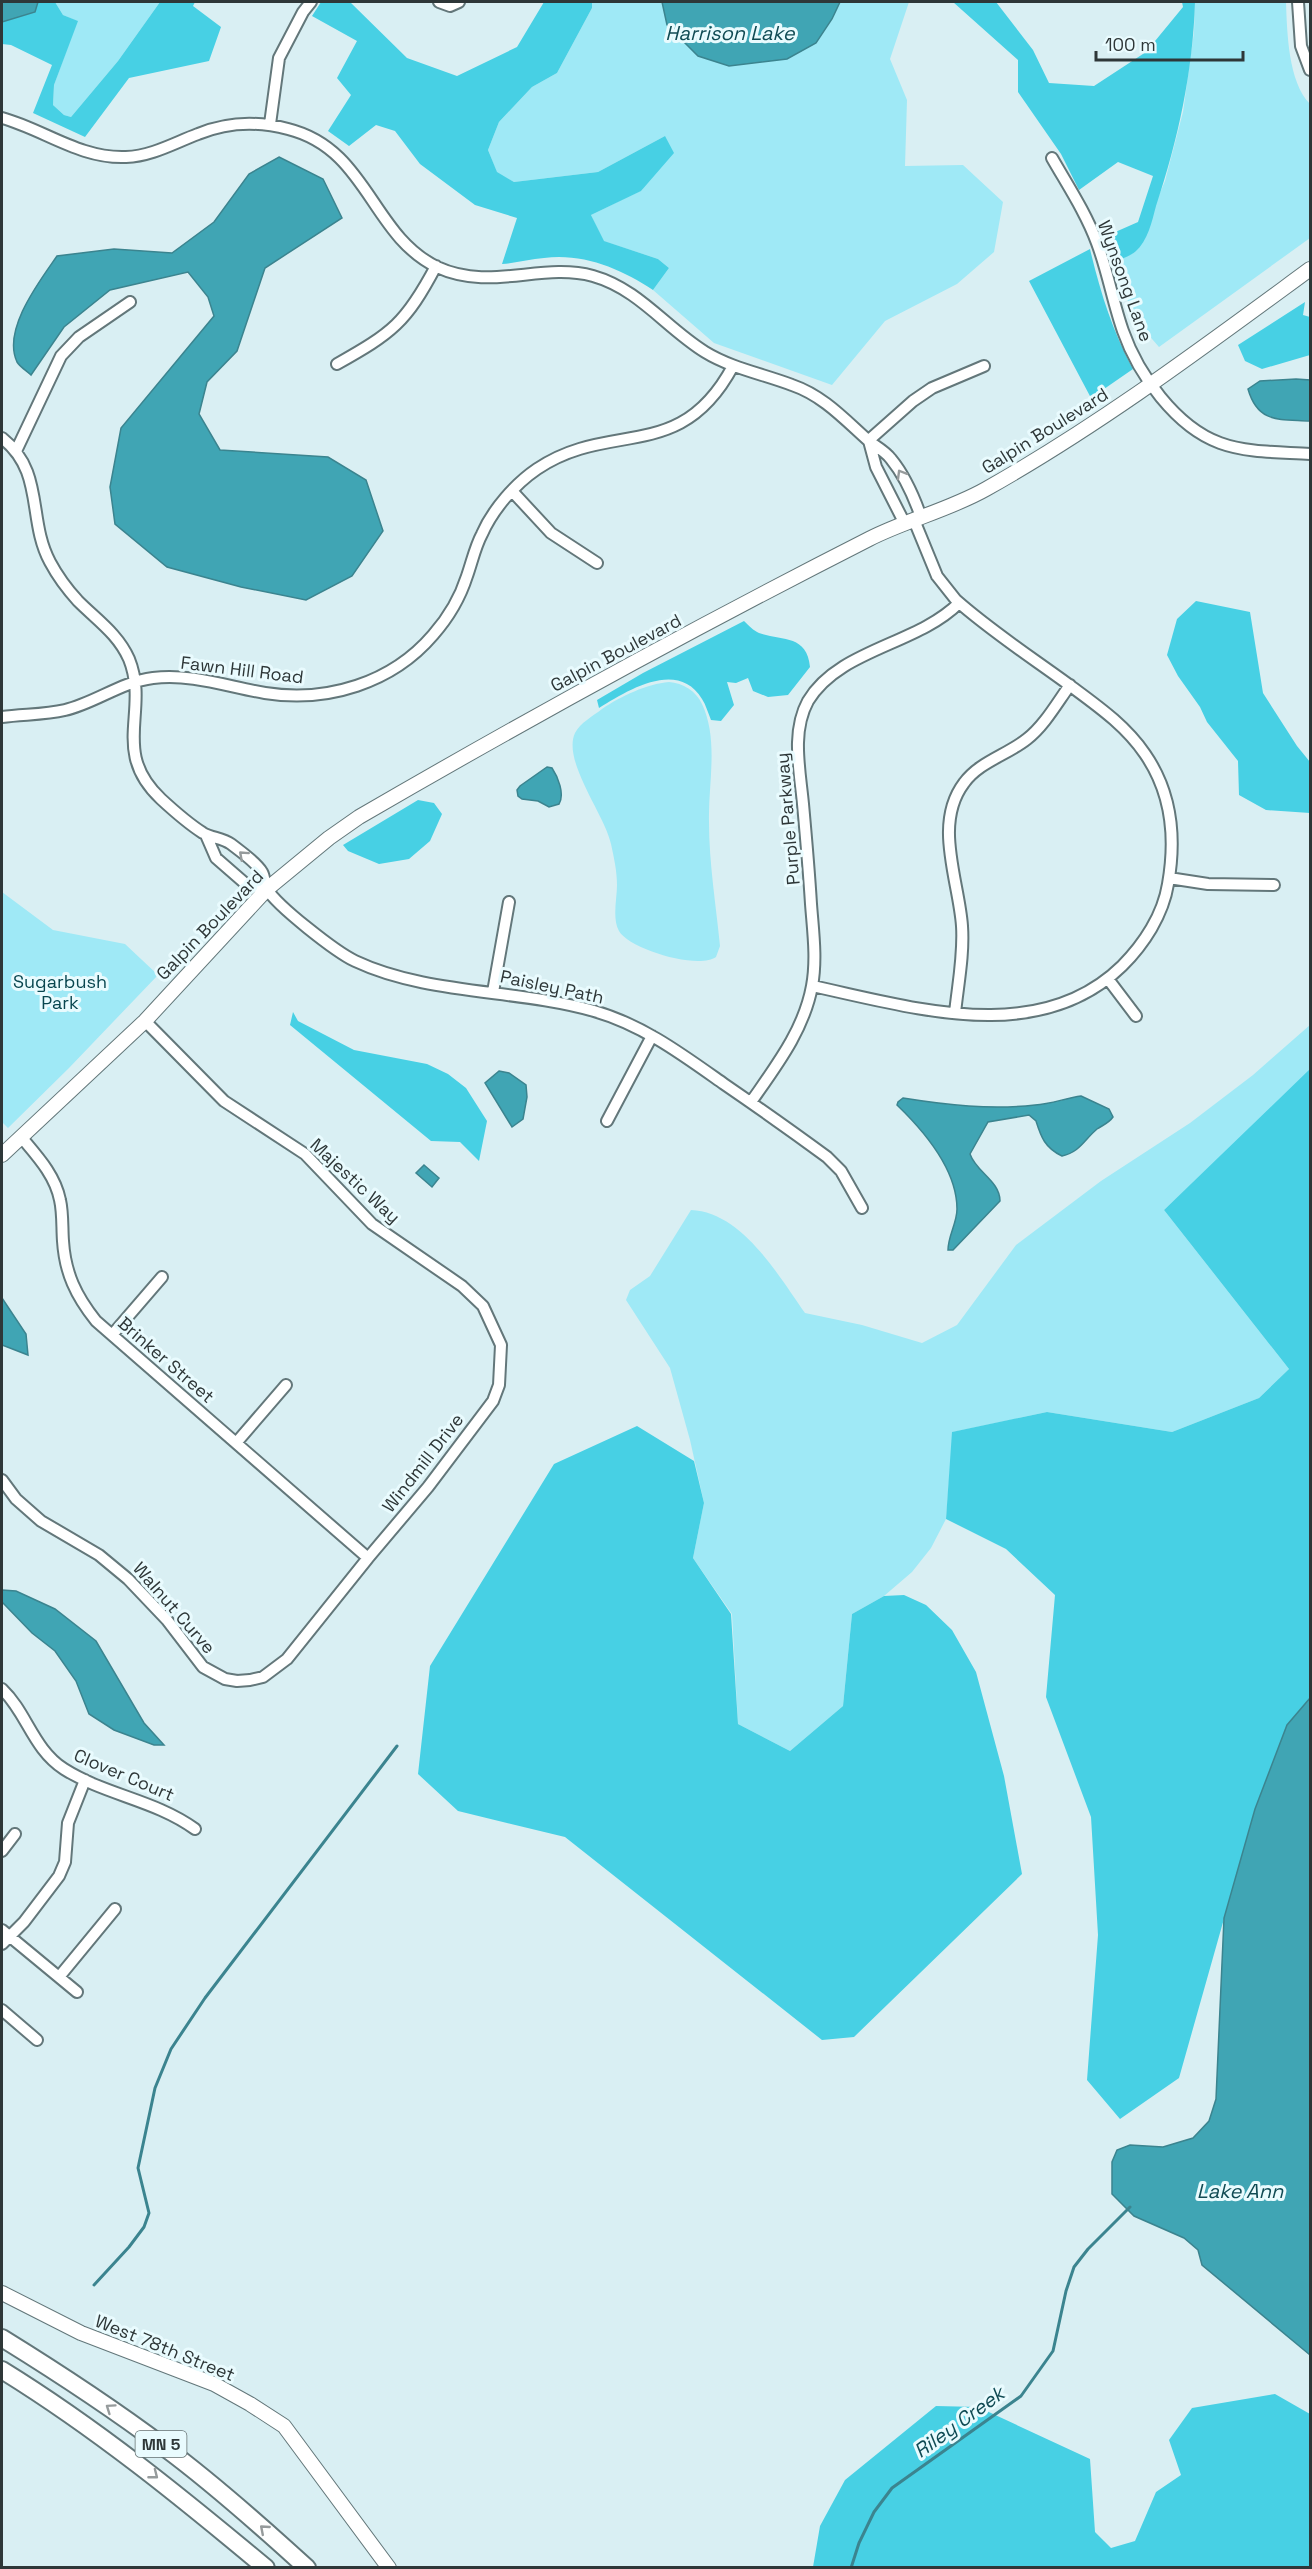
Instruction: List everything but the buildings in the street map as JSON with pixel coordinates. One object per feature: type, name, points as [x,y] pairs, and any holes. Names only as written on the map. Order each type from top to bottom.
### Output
[{"type":"main road","name":"MN 5","points":[[2,2338],[91,2395],[165,2447],[307,2568]]},
{"type":"main road","name":"MN 5","points":[[2,2370],[121,2450],[180,2495],[266,2568]]},
{"type":"street","points":[[270,124],[279,58],[303,12],[311,2]]},
{"type":"street","points":[[439,2],[450,6],[459,2]]},
{"type":"street","points":[[1298,2],[1301,46],[1311,70]]},
{"type":"street","points":[[2,118],[86,151],[106,156],[126,157],[168,148],[199,133],[222,126],[270,124],[311,137],[326,145],[344,160],[359,178],[392,228],[410,247],[436,266],[467,276],[489,278],[566,273],[590,275],[631,292],[706,353],[733,366],[794,385],[820,399],[840,413],[890,457],[915,500],[913,520]]},
{"type":"street","name":"Wynsong Lane","points":[[1052,158],[1092,232],[1123,331],[1132,352],[1152,383],[1179,417],[1204,436],[1235,447],[1311,454]]},
{"type":"street","points":[[337,364],[378,341],[400,323],[417,301],[436,266]]},
{"type":"street","name":"Galpin Boulevard","points":[[2,1155],[145,1021],[267,890],[298,862],[359,817],[444,767],[872,537],[983,491],[1070,440],[1311,269]]},
{"type":"street","points":[[16,451],[61,356],[79,337],[130,302]]},
{"type":"street","name":"Fawn Hill Road","points":[[2,717],[66,710],[134,681],[155,678],[181,678],[295,696],[336,692],[380,676],[417,651],[444,621],[466,579],[481,535],[498,507],[512,491],[538,469],[574,451],[660,432],[684,422],[709,402],[722,387],[733,366]]},
{"type":"street","points":[[869,440],[932,388],[984,366]]},
{"type":"street","points":[[2,438],[16,451],[29,473],[40,540],[49,561],[63,584],[118,639],[129,661],[134,681],[132,735],[139,771],[161,799],[206,835],[228,841],[262,871],[267,890],[247,885],[216,858],[206,835]]},
{"type":"street","points":[[812,986],[926,1010],[955,1013],[1010,1015],[1033,1012],[1072,1000],[1108,979],[1129,959],[1149,933],[1164,900],[1173,857],[1173,832],[1167,803],[1152,766],[1136,741],[1122,726],[1070,685],[959,603],[937,576],[913,520],[876,467],[869,440]]},
{"type":"street","points":[[512,491],[551,533],[597,563]]},
{"type":"street","name":"Purple Parkway","points":[[751,1102],[789,1045],[802,1018],[812,986],[813,927],[798,744],[806,707],[813,694],[836,671],[933,624],[959,603]]},
{"type":"street","points":[[955,1013],[962,958],[962,926],[949,831],[956,786],[1014,749],[1034,733],[1070,685]]},
{"type":"street","points":[[1169,878],[1208,884],[1274,885]]},
{"type":"street","name":"Paisley Path","points":[[267,890],[316,935],[352,960],[400,976],[596,1012],[618,1019],[652,1036],[751,1102],[835,1164],[862,1208]]},
{"type":"street","points":[[493,992],[508,902]]},
{"type":"street","points":[[1108,979],[1136,1016]]},
{"type":"street","name":"Majestic Way","points":[[145,1021],[224,1101],[305,1154],[372,1224],[462,1286],[483,1306],[501,1345],[499,1385]]},
{"type":"street","points":[[607,1121],[652,1036]]},
{"type":"street","name":"Brinker Street","points":[[22,1138],[43,1163],[60,1198],[65,1264],[72,1286],[96,1321],[368,1558]]},
{"type":"street","points":[[112,1335],[162,1277]]},
{"type":"street","points":[[236,1443],[286,1384]]},
{"type":"street","name":"Windmill Drive","points":[[368,1558],[435,1479],[493,1401],[499,1385]]},
{"type":"street","name":"Walnut Curve","points":[[2,1480],[16,1499],[41,1521],[99,1555],[128,1579],[166,1620],[196,1660],[212,1673],[225,1679],[250,1680],[263,1677],[276,1670],[368,1558]]},
{"type":"street","name":"Clover Court","points":[[2,1689],[18,1708],[38,1745],[64,1768],[84,1780],[177,1816],[195,1829]]},
{"type":"street","points":[[77,1992],[4,1937],[59,1876],[65,1862],[68,1823],[84,1780]]},
{"type":"street","points":[[2,1851],[15,1834]]},
{"type":"street","points":[[60,1977],[115,1909]]},
{"type":"street","points":[[2,2010],[38,2040]]},
{"type":"street","name":"West 78th Street","points":[[2,2293],[26,2308],[81,2333],[214,2384],[284,2426],[389,2568]]},
{"type":"green space","points":[[55,2],[160,2],[118,61],[71,117],[64,115],[53,105],[54,85],[77,21],[63,15]]},
{"type":"green space","points":[[592,2],[662,2],[667,25],[698,56],[729,66],[787,59],[816,43],[832,20],[840,2],[909,2],[890,59],[907,100],[905,166],[963,165],[1003,202],[994,252],[957,284],[885,321],[832,385],[714,343],[653,290],[669,268],[658,259],[603,241],[591,215],[642,190],[665,136],[598,172],[514,182],[497,173],[488,150],[499,122],[532,87],[557,73],[592,8]]},
{"type":"green space","points":[[1195,2],[1286,2],[1288,41],[1293,70],[1297,83],[1310,104],[1310,238],[1159,347],[1133,317],[1115,262],[1135,252],[1165,181],[1183,112],[1194,32]]},
{"type":"green space","points":[[669,682],[684,686],[696,695],[702,704],[710,732],[712,762],[709,837],[720,946],[716,957],[707,960],[695,961],[664,956],[625,938],[619,931],[615,914],[617,885],[611,844],[574,758],[575,733],[587,720],[626,695],[652,685]]},
{"type":"green space","name":"Sugarbush Park","points":[[2,892],[53,930],[125,944],[158,975],[8,1128],[2,1122]]},
{"type":"green space","points":[[1310,1025],[1310,1071],[1164,1210],[1289,1369],[1259,1398],[1172,1432],[1047,1412],[953,1432],[946,1519],[931,1548],[912,1572],[884,1596],[852,1614],[843,1706],[790,1751],[738,1724],[732,1614],[693,1558],[704,1503],[690,1440],[670,1368],[626,1300],[630,1290],[650,1276],[691,1210],[709,1213],[742,1233],[771,1264],[805,1313],[862,1325],[922,1343],[957,1325],[1016,1245],[1101,1181],[1190,1123],[1253,1075]]},
{"type":"shaded area","points":[[38,2],[55,2],[63,15],[78,21],[54,85],[53,105],[64,115],[71,117],[118,61],[160,2],[195,2],[193,6],[221,27],[209,61],[129,78],[85,137],[33,113],[52,65],[11,45],[2,44],[2,22],[35,12]]},
{"type":"shaded area","points":[[321,2],[350,2],[407,58],[457,76],[517,47],[544,2],[592,2],[592,8],[557,73],[532,87],[499,122],[488,150],[497,172],[514,182],[598,172],[665,136],[674,153],[641,191],[591,215],[604,241],[658,259],[669,268],[653,290],[615,269],[588,260],[559,257],[502,264],[517,218],[475,205],[420,164],[395,131],[376,125],[349,146],[328,131],[351,95],[337,78],[357,41],[312,16]]},
{"type":"shaded area","points":[[953,2],[996,2],[1033,50],[1049,83],[1094,86],[1146,52],[1183,7],[1182,2],[1195,2],[1188,79],[1177,131],[1149,231],[1135,252],[1114,262],[1104,237],[1138,222],[1153,176],[1118,162],[1079,190],[1061,154],[1018,92],[1018,60]]},
{"type":"shaded area","points":[[1090,249],[1107,310],[1133,369],[1091,398],[1029,281]]},
{"type":"shaded area","points":[[1305,302],[1303,315],[1310,317],[1310,355],[1262,369],[1245,361],[1238,345]]},
{"type":"shaded area","points":[[1196,601],[1250,612],[1263,693],[1310,762],[1310,813],[1266,810],[1239,795],[1238,761],[1207,722],[1167,655],[1177,619]]},
{"type":"shaded area","points":[[744,621],[759,633],[792,641],[804,649],[810,667],[788,695],[768,697],[753,691],[748,678],[736,683],[727,682],[734,705],[721,721],[711,720],[703,701],[692,687],[680,681],[667,680],[638,687],[599,708],[597,700],[643,673]]},
{"type":"shaded area","points":[[418,800],[434,803],[442,814],[430,841],[409,859],[379,864],[348,851],[343,845]]},
{"type":"shaded area","points":[[293,1012],[298,1021],[354,1050],[427,1064],[448,1074],[466,1088],[487,1121],[479,1161],[460,1142],[431,1141],[290,1025]]},
{"type":"shaded area","points":[[1310,1069],[1310,1698],[1287,1725],[1255,1809],[1179,2078],[1120,2119],[1087,2080],[1098,1935],[1091,1817],[1046,1697],[1055,1595],[1006,1549],[946,1519],[952,1432],[1047,1412],[1172,1432],[1259,1398],[1289,1369],[1164,1210]]},
{"type":"shaded area","points":[[637,1426],[694,1461],[704,1503],[693,1558],[731,1614],[738,1724],[790,1751],[843,1706],[852,1614],[884,1596],[904,1595],[926,1605],[952,1630],[976,1672],[1004,1776],[1022,1874],[854,2037],[822,2040],[565,1837],[458,1811],[418,1774],[430,1666],[554,1464]]},
{"type":"shaded area","points":[[1275,2394],[1310,2414],[1310,2567],[813,2567],[820,2526],[845,2480],[936,2406],[978,2407],[1090,2459],[1095,2532],[1111,2548],[1135,2541],[1156,2492],[1181,2475],[1169,2440],[1192,2408]]},
{"type":"water","points":[[2,2],[38,2],[35,12],[2,22]]},
{"type":"water","name":"Harrison Lake","points":[[662,2],[840,2],[816,43],[787,59],[729,66],[698,56],[667,25]]},
{"type":"water","points":[[279,157],[323,179],[342,218],[265,268],[237,351],[207,382],[199,414],[220,450],[328,457],[366,480],[383,531],[352,576],[306,600],[241,587],[167,567],[115,524],[110,487],[121,428],[214,316],[208,297],[188,272],[110,290],[64,327],[31,375],[17,362],[14,349],[14,336],[18,321],[32,293],[57,256],[114,249],[172,253],[214,222],[249,174]]},
{"type":"water","points":[[1310,380],[1310,421],[1280,419],[1264,414],[1252,400],[1248,389],[1260,381]]},
{"type":"water","points":[[547,767],[552,768],[558,781],[561,791],[559,804],[549,807],[538,801],[522,799],[518,796],[517,790],[520,786]]},
{"type":"water","points":[[499,1071],[509,1073],[526,1085],[527,1097],[523,1119],[512,1127],[485,1083]]},
{"type":"water","points":[[1081,1096],[1109,1109],[1113,1117],[1097,1129],[1078,1149],[1062,1156],[1048,1146],[1036,1121],[1029,1115],[988,1122],[970,1154],[996,1188],[1000,1201],[953,1250],[948,1250],[956,1219],[956,1194],[945,1165],[937,1152],[897,1105],[898,1102],[903,1098],[952,1105],[1002,1107],[1041,1104]]},
{"type":"water","points":[[424,1165],[439,1178],[432,1187],[416,1173]]},
{"type":"water","points":[[2,1298],[26,1334],[28,1355],[2,1345]]},
{"type":"water","points":[[2,1590],[16,1591],[55,1609],[96,1641],[144,1723],[164,1745],[154,1745],[114,1730],[89,1714],[76,1681],[55,1651],[32,1633],[2,1602]]},
{"type":"water","name":"Lake Ann","points":[[1310,1698],[1310,2355],[1202,2265],[1198,2250],[1184,2238],[1134,2216],[1112,2194],[1112,2162],[1117,2150],[1130,2145],[1163,2147],[1193,2138],[1209,2121],[1216,2099],[1224,1918],[1255,1809],[1287,1725]]},
{"type":"waterway","points":[[94,2285],[129,2247],[144,2227],[149,2213],[138,2168],[155,2088],[171,2049],[205,1998],[397,1746]]},
{"type":"waterway","name":"Riley Creek","points":[[851,2568],[859,2543],[874,2512],[892,2488],[1021,2396],[1053,2351],[1066,2291],[1074,2267],[1088,2249],[1130,2207]]}]
